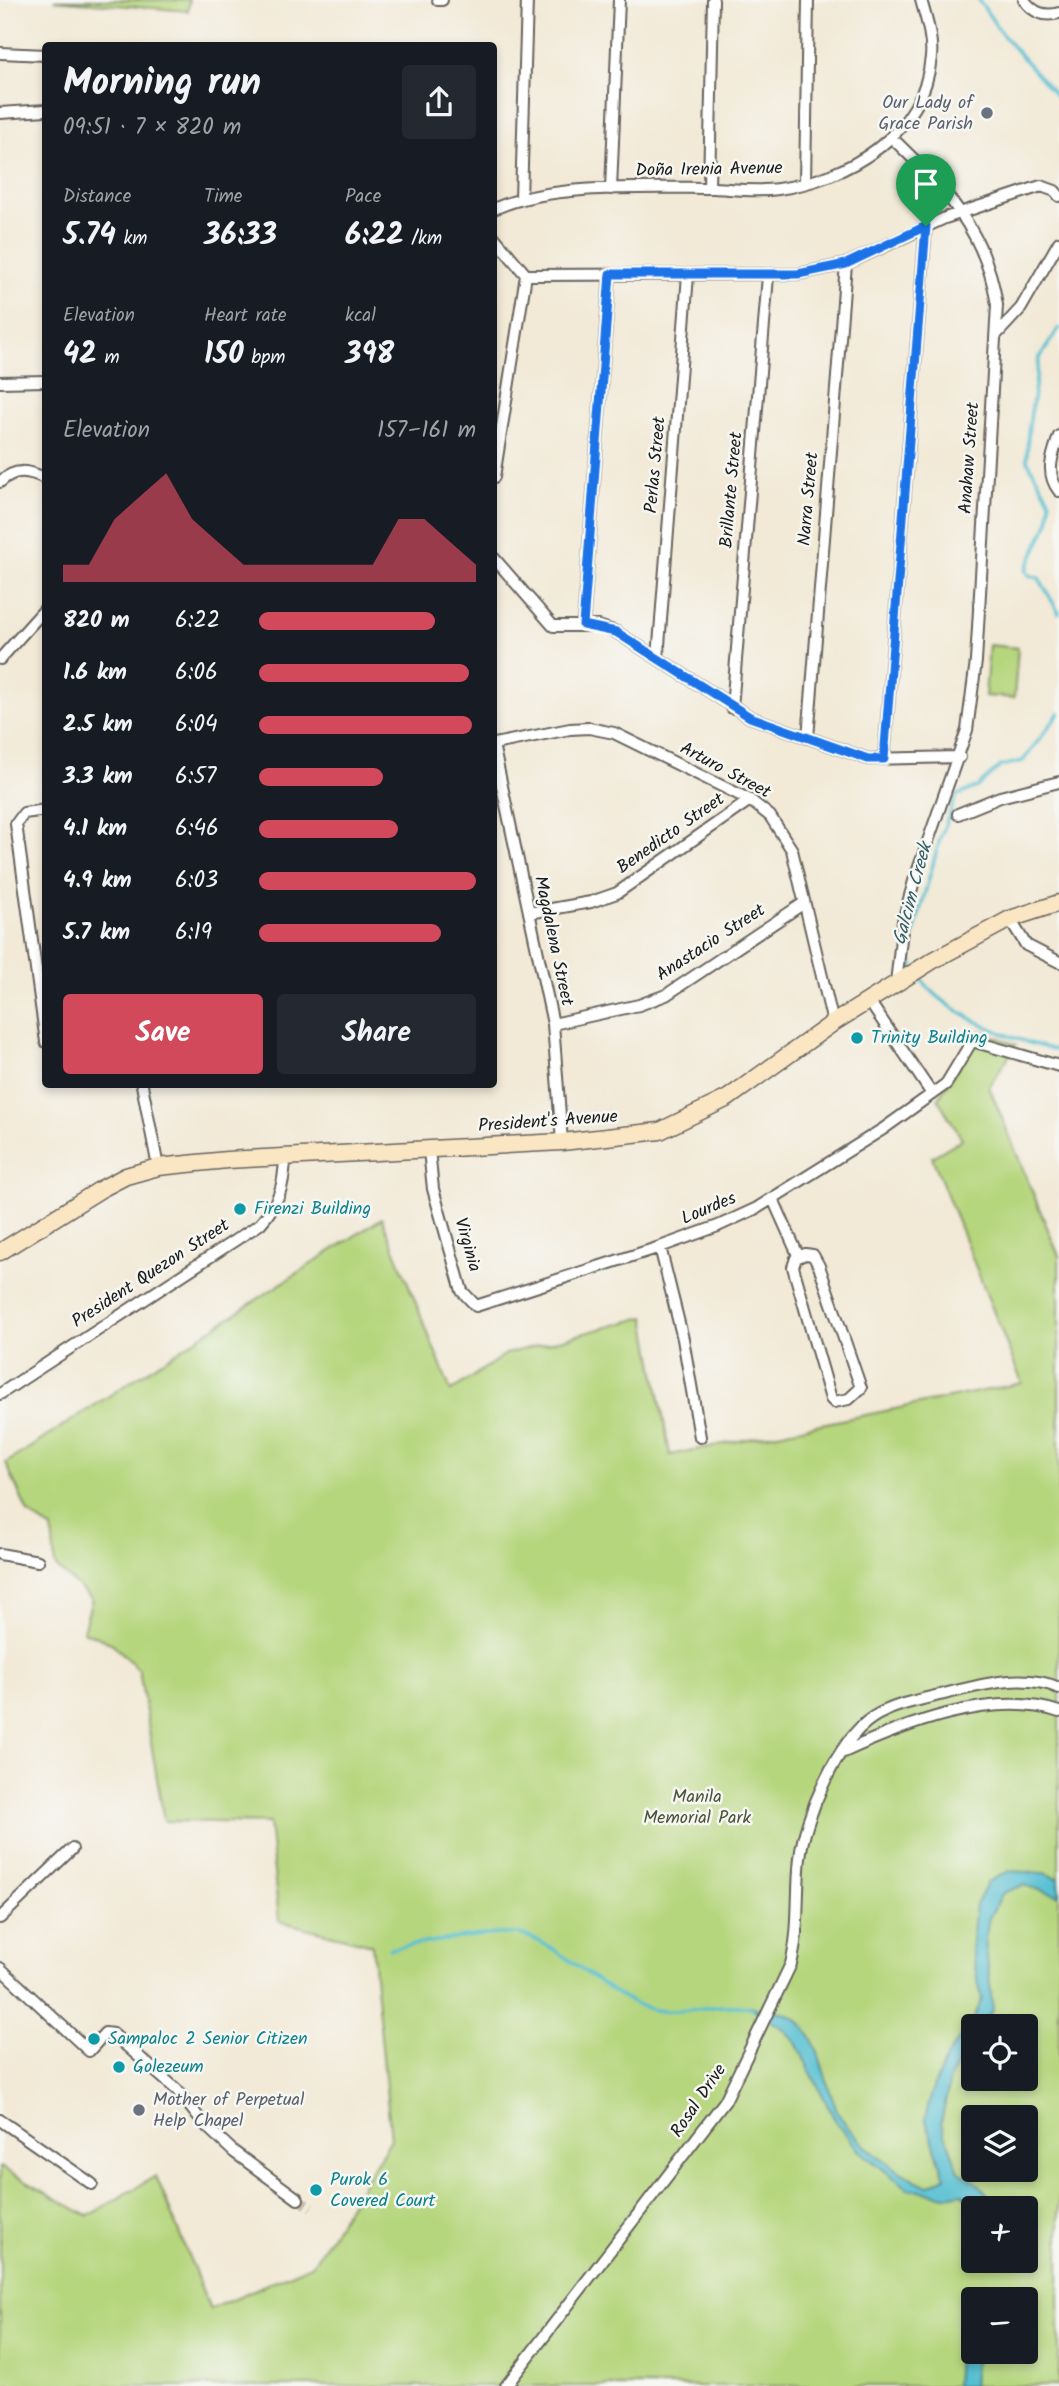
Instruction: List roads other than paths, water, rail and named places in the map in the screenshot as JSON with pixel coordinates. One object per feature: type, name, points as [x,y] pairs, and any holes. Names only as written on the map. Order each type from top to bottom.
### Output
[{"type":"street","points":[[521,198],[527,0]]},
{"type":"street","points":[[611,189],[619,0]]},
{"type":"street","points":[[709,188],[713,0]]},
{"type":"street","points":[[805,183],[808,0]]},
{"type":"street","name":"Doña Irenia Avenue","points":[[497,208],[521,198],[611,189],[776,190],[805,183],[861,160],[892,138],[906,121],[928,80],[931,55],[921,0]]},
{"type":"street","points":[[1024,0],[1047,16],[1059,13]]},
{"type":"street","points":[[0,53],[42,55]]},
{"type":"street","points":[[0,113],[42,110]]},
{"type":"street","name":"Anahaw Street","points":[[892,138],[934,179],[962,212],[993,279],[997,305],[976,660],[960,757],[914,881],[903,921],[903,979]]},
{"type":"street","points":[[526,275],[798,274],[846,264],[926,226],[1041,187],[1057,193]]},
{"type":"street","points":[[884,759],[926,226]]},
{"type":"street","points":[[497,241],[526,275],[497,458]]},
{"type":"street","points":[[996,335],[1021,307],[1059,242]]},
{"type":"street","name":"Narra Street","points":[[808,738],[846,264]]},
{"type":"street","points":[[583,625],[610,274]]},
{"type":"street","name":"Perlas Street","points":[[658,658],[688,275]]},
{"type":"street","name":"Brillante Street","points":[[732,708],[768,276]]},
{"type":"street","points":[[0,382],[42,381]]},
{"type":"street","points":[[1059,436],[1050,464],[1051,475],[1059,491]]},
{"type":"street","points":[[0,482],[10,474],[32,472],[42,477]]},
{"type":"street","points":[[497,561],[553,626],[583,625],[616,632],[732,708],[868,759],[960,757]]},
{"type":"street","points":[[0,659],[42,612]]},
{"type":"street","name":"Arturo Street","points":[[497,745],[589,727],[614,733],[750,800],[771,816],[792,850],[833,1023]]},
{"type":"street","name":"Magdalena Street","points":[[497,760],[553,1024],[562,1142]]},
{"type":"street","points":[[958,814],[1000,797],[1059,782]]},
{"type":"street","name":"Benedicto Street","points":[[530,913],[591,902],[617,893],[750,800]]},
{"type":"street","points":[[42,811],[24,813],[16,824],[42,1013]]},
{"type":"street","name":"Anastacio Street","points":[[553,1024],[639,1005],[666,995],[804,903]]},
{"type":"street","name":"President's Avenue","points":[[1,1248],[126,1176],[158,1167],[562,1142],[660,1131],[728,1098],[833,1023],[932,961],[1010,919],[1059,903]]},
{"type":"street","points":[[1010,919],[1026,945],[1059,962]]},
{"type":"street","points":[[869,1001],[932,1094]]},
{"type":"street","name":"Lourdes","points":[[476,1306],[660,1247],[718,1226],[773,1199],[946,1084],[972,1041],[1059,1066]]},
{"type":"street","points":[[143,1088],[158,1167]]},
{"type":"street","name":"Virginia","points":[[429,1150],[433,1189],[462,1291],[476,1306]]},
{"type":"street","name":"President Quezon Street","points":[[0,1394],[260,1224],[275,1206],[280,1195],[284,1183],[285,1158]]},
{"type":"street","points":[[773,1199],[798,1255],[793,1267],[831,1398],[834,1402],[849,1399],[861,1388],[828,1290],[813,1256],[798,1255]]},
{"type":"street","points":[[660,1247],[683,1339],[700,1437]]},
{"type":"street","points":[[0,1554],[38,1561]]},
{"type":"street","name":"Rosal Drive","points":[[506,2386],[724,2101],[791,1964],[796,1945],[800,1856],[809,1818],[826,1777],[861,1729],[879,1714],[988,1683],[1018,1681],[1059,1688]]},
{"type":"street","points":[[842,1753],[932,1719],[993,1705],[1018,1704],[1059,1712]]},
{"type":"street","points":[[0,1918],[72,1849]]},
{"type":"street","points":[[0,1968],[89,2051],[103,2035],[113,2034],[177,2090],[202,2123],[234,2152],[298,2199]]},
{"type":"street","points":[[0,2120],[92,2185]]},
{"type":"water","points":[[1009,1871],[1044,1873],[1059,1879],[1059,1896],[1024,1885],[1003,1893],[989,1918],[985,1939],[993,2011],[990,2014],[976,2014],[982,1999],[971,1949],[976,1905],[988,1882]]},
{"type":"water","points":[[750,2007],[783,2012],[799,2021],[820,2057],[833,2100],[845,2124],[877,2156],[928,2186],[945,2177],[925,2118],[934,2085],[948,2054],[961,2037],[961,2057],[951,2075],[941,2123],[961,2172],[961,2182],[976,2182],[989,2196],[964,2196],[962,2193],[946,2196],[909,2189],[859,2151],[835,2120],[795,2041],[782,2028]]},
{"type":"water","points":[[961,2332],[961,2364],[975,2364],[973,2386],[955,2386],[958,2339]]},
{"type":"waterway","name":"Galcim Creek","points":[[979,0],[1001,33],[1059,99]]},
{"type":"waterway","name":"Galcim Creek","points":[[1059,328],[1039,359],[1028,433],[1027,460],[1050,501],[1049,521],[1026,570],[1029,575],[1039,578],[1059,613]]},
{"type":"waterway","name":"Galcim Creek","points":[[913,967],[909,950],[940,839],[956,796],[977,787],[1001,766],[1023,761],[1059,713]]},
{"type":"waterway","name":"Galcim Creek","points":[[919,976],[946,1003],[964,1014],[1022,1041],[1059,1051]]},
{"type":"waterway","points":[[390,1949],[478,1935],[523,1935],[539,1941],[615,1992],[647,2008],[660,2011],[727,2006],[753,2009]]},
{"type":"tunnel","points":[[298,2199],[311,2208]]},
{"type":"place","name":"Our Lady of Grace Parish","points":[[987,113]]},
{"type":"place","name":"Trinity Building","points":[[857,1038]]},
{"type":"place","name":"Firenzi Building","points":[[240,1209]]},
{"type":"place","name":"Sampaloc 2 Senior Citizen","points":[[94,2039]]},
{"type":"place","name":"Golezeum","points":[[119,2067]]},
{"type":"place","name":"Mother of Perpetual Help Chapel","points":[[139,2110]]},
{"type":"place","name":"Purok 6 Covered Court","points":[[316,2190]]},
{"type":"park label","name":"Manila Memorial Park","points":[[697,1807]]}]
